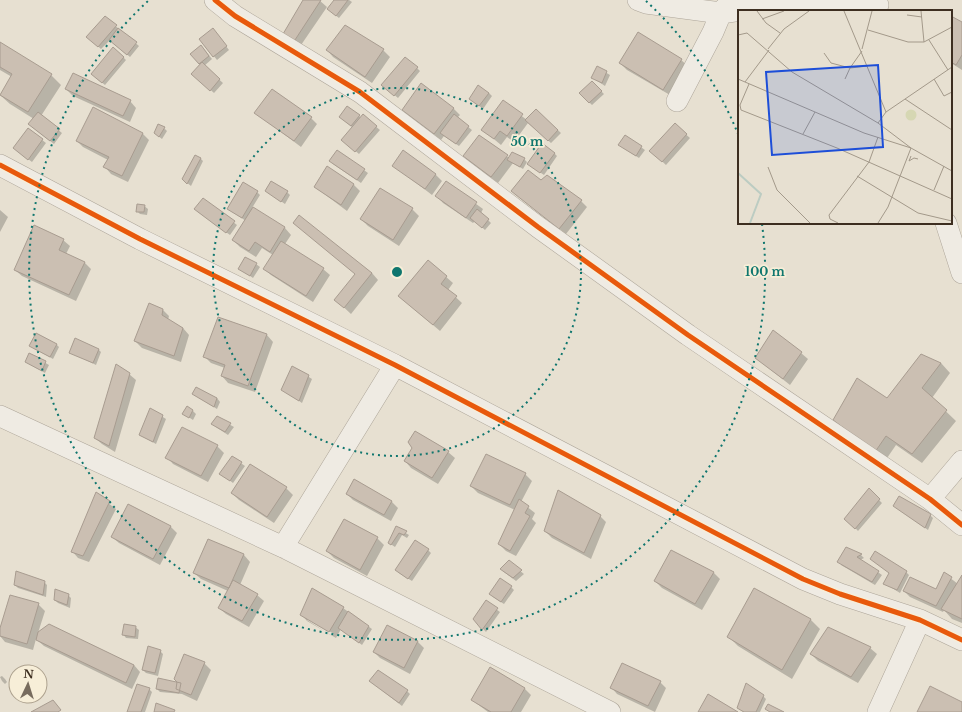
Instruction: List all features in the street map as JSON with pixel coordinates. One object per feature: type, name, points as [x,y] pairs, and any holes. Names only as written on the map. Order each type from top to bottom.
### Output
[{"type":"street","points":[[215,0],[235,16],[360,92],[538,227],[688,335],[930,499],[962,525]]},
{"type":"street","points":[[638,0],[646,3],[727,7],[843,2],[878,5]]},
{"type":"street","points":[[677,101],[727,7]]},
{"type":"street","points":[[0,165],[140,238],[395,365],[803,579],[840,594],[920,620],[962,640]]},
{"type":"street","points":[[946,224],[962,273]]},
{"type":"street","points":[[284,547],[395,365]]},
{"type":"street","points":[[0,416],[284,547],[610,712]]},
{"type":"street","points":[[930,499],[962,461]]},
{"type":"street","points":[[878,712],[920,620]]},
{"type":"building","points":[[303,0],[321,0],[293,43],[283,34]]},
{"type":"building","points":[[334,0],[348,0],[336,16],[327,9]]},
{"type":"building","points":[[105,16],[117,25],[98,47],[86,37]]},
{"type":"building","points":[[952,17],[962,22],[962,55],[956,65],[952,63]]},
{"type":"building","points":[[345,25],[384,49],[365,77],[326,50]]},
{"type":"building","points":[[118,28],[137,42],[127,55],[109,40]]},
{"type":"building","points":[[213,28],[227,46],[213,57],[199,39]]},
{"type":"building","points":[[638,32],[682,59],[663,90],[619,63]]},
{"type":"building","points":[[0,42],[52,74],[28,112],[0,95],[12,74],[0,67]]},
{"type":"building","points":[[201,45],[209,56],[199,64],[190,54]]},
{"type":"building","points":[[113,47],[124,57],[102,83],[91,74]]},
{"type":"building","points":[[405,57],[418,67],[394,96],[381,85]]},
{"type":"building","points":[[202,62],[220,79],[210,91],[191,74]]},
{"type":"building","points":[[597,66],[607,71],[602,83],[591,78]]},
{"type":"building","points":[[73,73],[131,100],[123,116],[65,89]]},
{"type":"building","points":[[592,81],[602,91],[589,103],[579,93]]},
{"type":"building","points":[[421,83],[454,108],[434,134],[402,110]]},
{"type":"building","points":[[478,85],[489,93],[479,106],[469,99]]},
{"type":"building","points":[[272,89],[312,117],[294,141],[254,113]]},
{"type":"building","points":[[503,100],[523,114],[507,136],[500,131],[494,139],[481,130]]},
{"type":"building","points":[[347,106],[360,115],[351,126],[339,117]]},
{"type":"building","points":[[93,107],[143,133],[122,176],[103,167],[109,157],[76,141]]},
{"type":"building","points":[[536,109],[558,130],[548,141],[525,120]]},
{"type":"building","points":[[38,112],[60,129],[50,141],[28,124]]},
{"type":"building","points":[[363,114],[377,126],[355,152],[341,140]]},
{"type":"building","points":[[454,114],[469,126],[456,144],[440,133]]},
{"type":"building","points":[[675,123],[687,134],[662,162],[649,151]]},
{"type":"building","points":[[158,124],[165,127],[159,137],[154,133]]},
{"type":"building","points":[[28,128],[43,139],[28,160],[13,148]]},
{"type":"building","points":[[479,135],[508,155],[491,177],[463,156]]},
{"type":"building","points":[[625,135],[642,146],[636,156],[618,145]]},
{"type":"building","points":[[542,143],[555,153],[540,173],[527,164]]},
{"type":"building","points":[[337,150],[365,169],[357,180],[329,161]]},
{"type":"building","points":[[403,150],[436,174],[425,189],[392,166]]},
{"type":"building","points":[[512,152],[525,158],[520,167],[507,160]]},
{"type":"building","points":[[195,155],[201,158],[187,184],[182,179]]},
{"type":"building","points":[[327,166],[354,184],[341,205],[314,187]]},
{"type":"building","points":[[528,170],[541,180],[547,175],[582,200],[559,229],[511,191]]},
{"type":"building","points":[[271,181],[288,191],[281,202],[265,191]]},
{"type":"building","points":[[446,181],[477,202],[466,218],[435,196]]},
{"type":"building","points":[[243,182],[258,191],[242,218],[227,209]]},
{"type":"building","points":[[380,188],[413,208],[393,240],[360,219]]},
{"type":"building","points":[[203,198],[235,221],[226,233],[194,209]]},
{"type":"building","points":[[137,204],[145,205],[144,212],[136,212]]},
{"type":"building","points":[[253,207],[285,227],[270,252],[255,242],[249,251],[232,240]]},
{"type":"building","points":[[477,209],[489,219],[482,228],[470,218]]},
{"type":"building","points":[[299,215],[372,273],[344,308],[334,300],[355,274],[293,223]]},
{"type":"building","points":[[34,225],[64,239],[59,250],[85,262],[69,295],[14,270]]},
{"type":"building","points":[[281,241],[324,268],[306,296],[263,269]]},
{"type":"building","points":[[245,257],[257,263],[250,276],[238,269]]},
{"type":"building","points":[[428,260],[447,276],[441,284],[457,296],[433,325],[398,296]]},
{"type":"building","points":[[149,303],[163,309],[162,315],[183,328],[174,356],[134,341]]},
{"type":"building","points":[[218,317],[267,334],[248,386],[221,376],[225,365],[203,357]]},
{"type":"building","points":[[773,330],[802,352],[783,379],[755,358]]},
{"type":"building","points":[[36,333],[57,344],[50,357],[29,346]]},
{"type":"building","points":[[75,338],[99,349],[93,363],[69,353]]},
{"type":"building","points":[[29,353],[46,361],[42,371],[25,362]]},
{"type":"building","points":[[921,354],[941,363],[922,388],[947,410],[912,454],[886,436],[875,452],[833,420],[857,378],[887,398]]},
{"type":"building","points":[[116,364],[130,373],[109,446],[94,438]]},
{"type":"building","points":[[292,366],[309,375],[299,401],[281,390]]},
{"type":"building","points":[[196,387],[217,398],[214,407],[192,394]]},
{"type":"building","points":[[187,406],[193,410],[189,418],[182,414]]},
{"type":"building","points":[[150,408],[163,415],[153,442],[139,435]]},
{"type":"building","points":[[217,416],[231,423],[225,432],[211,424]]},
{"type":"building","points":[[182,427],[218,445],[201,476],[165,458]]},
{"type":"building","points":[[415,431],[449,451],[432,478],[404,461],[412,448],[408,442]]},
{"type":"building","points":[[486,454],[526,473],[510,505],[470,486]]},
{"type":"building","points":[[232,456],[242,462],[230,481],[219,474]]},
{"type":"building","points":[[250,464],[287,487],[267,517],[231,493]]},
{"type":"building","points":[[354,479],[392,501],[384,515],[346,494]]},
{"type":"building","points":[[869,488],[880,499],[855,529],[844,519]]},
{"type":"building","points":[[558,490],[601,515],[584,553],[544,531]]},
{"type":"building","points":[[96,492],[110,501],[83,556],[71,552]]},
{"type":"building","points":[[899,496],[931,514],[925,528],[893,506]]},
{"type":"building","points":[[519,499],[529,506],[525,513],[530,516],[510,551],[498,544]]},
{"type":"building","points":[[128,504],[171,526],[153,559],[111,537]]},
{"type":"building","points":[[344,519],[378,537],[360,570],[326,551]]},
{"type":"building","points":[[396,526],[407,531],[404,535],[399,533],[391,545],[388,543]]},
{"type":"building","points":[[208,539],[244,554],[229,588],[193,573]]},
{"type":"building","points":[[415,540],[429,549],[408,579],[395,570]]},
{"type":"building","points":[[846,547],[862,554],[857,557],[879,571],[872,582],[837,562]]},
{"type":"building","points":[[671,550],[714,572],[695,604],[654,581]]},
{"type":"building","points":[[875,551],[907,571],[897,590],[883,584],[889,573],[870,559]]},
{"type":"building","points":[[509,560],[522,570],[513,578],[500,569]]},
{"type":"building","points":[[16,571],[45,581],[43,595],[14,585]]},
{"type":"building","points":[[944,572],[952,577],[936,606],[903,591],[910,577],[936,589]]},
{"type":"building","points":[[962,575],[962,619],[941,609]]},
{"type":"building","points":[[500,578],[512,586],[501,602],[489,594]]},
{"type":"building","points":[[233,580],[258,594],[242,621],[218,608]]},
{"type":"building","points":[[312,588],[344,607],[329,632],[300,615]]},
{"type":"building","points":[[754,588],[811,619],[782,670],[727,637]]},
{"type":"building","points":[[55,589],[69,594],[67,605],[54,600]]},
{"type":"building","points":[[10,595],[39,603],[27,644],[0,636],[0,628]]},
{"type":"building","points":[[486,600],[498,608],[482,630],[473,619]]},
{"type":"building","points":[[348,611],[369,626],[359,643],[338,628]]},
{"type":"building","points":[[49,624],[134,665],[126,683],[36,640],[38,632]]},
{"type":"building","points":[[124,624],[136,626],[135,637],[122,635]]},
{"type":"building","points":[[387,625],[418,641],[404,668],[373,652]]},
{"type":"building","points":[[828,627],[871,647],[851,677],[810,654]]},
{"type":"building","points":[[148,646],[161,650],[155,673],[142,670]]},
{"type":"building","points":[[184,654],[205,662],[191,695],[176,689],[177,682],[174,679]]},
{"type":"building","points":[[622,663],[661,681],[648,706],[610,688]]},
{"type":"building","points":[[490,667],[525,688],[511,712],[491,712],[471,700]]},
{"type":"building","points":[[378,670],[408,690],[399,703],[369,681]]},
{"type":"building","points":[[158,678],[181,683],[179,693],[156,689]]},
{"type":"building","points":[[746,683],[764,695],[756,712],[744,712],[737,708]]},
{"type":"building","points":[[137,684],[150,688],[141,712],[127,712]]},
{"type":"building","points":[[930,686],[962,702],[962,712],[917,712]]},
{"type":"building","points":[[708,694],[738,712],[698,712]]},
{"type":"building","points":[[53,700],[61,710],[58,712],[31,712],[48,704]]},
{"type":"building","points":[[156,703],[175,710],[174,712],[154,712]]},
{"type":"building","points":[[768,704],[784,712],[770,712],[765,709]]},
{"type":"cycle path","points":[[215,0],[235,16],[360,92],[538,227],[688,335],[930,499],[962,525]]},
{"type":"cycle path","points":[[0,165],[140,239],[395,365],[803,579],[840,594],[920,620],[962,640]]}]
